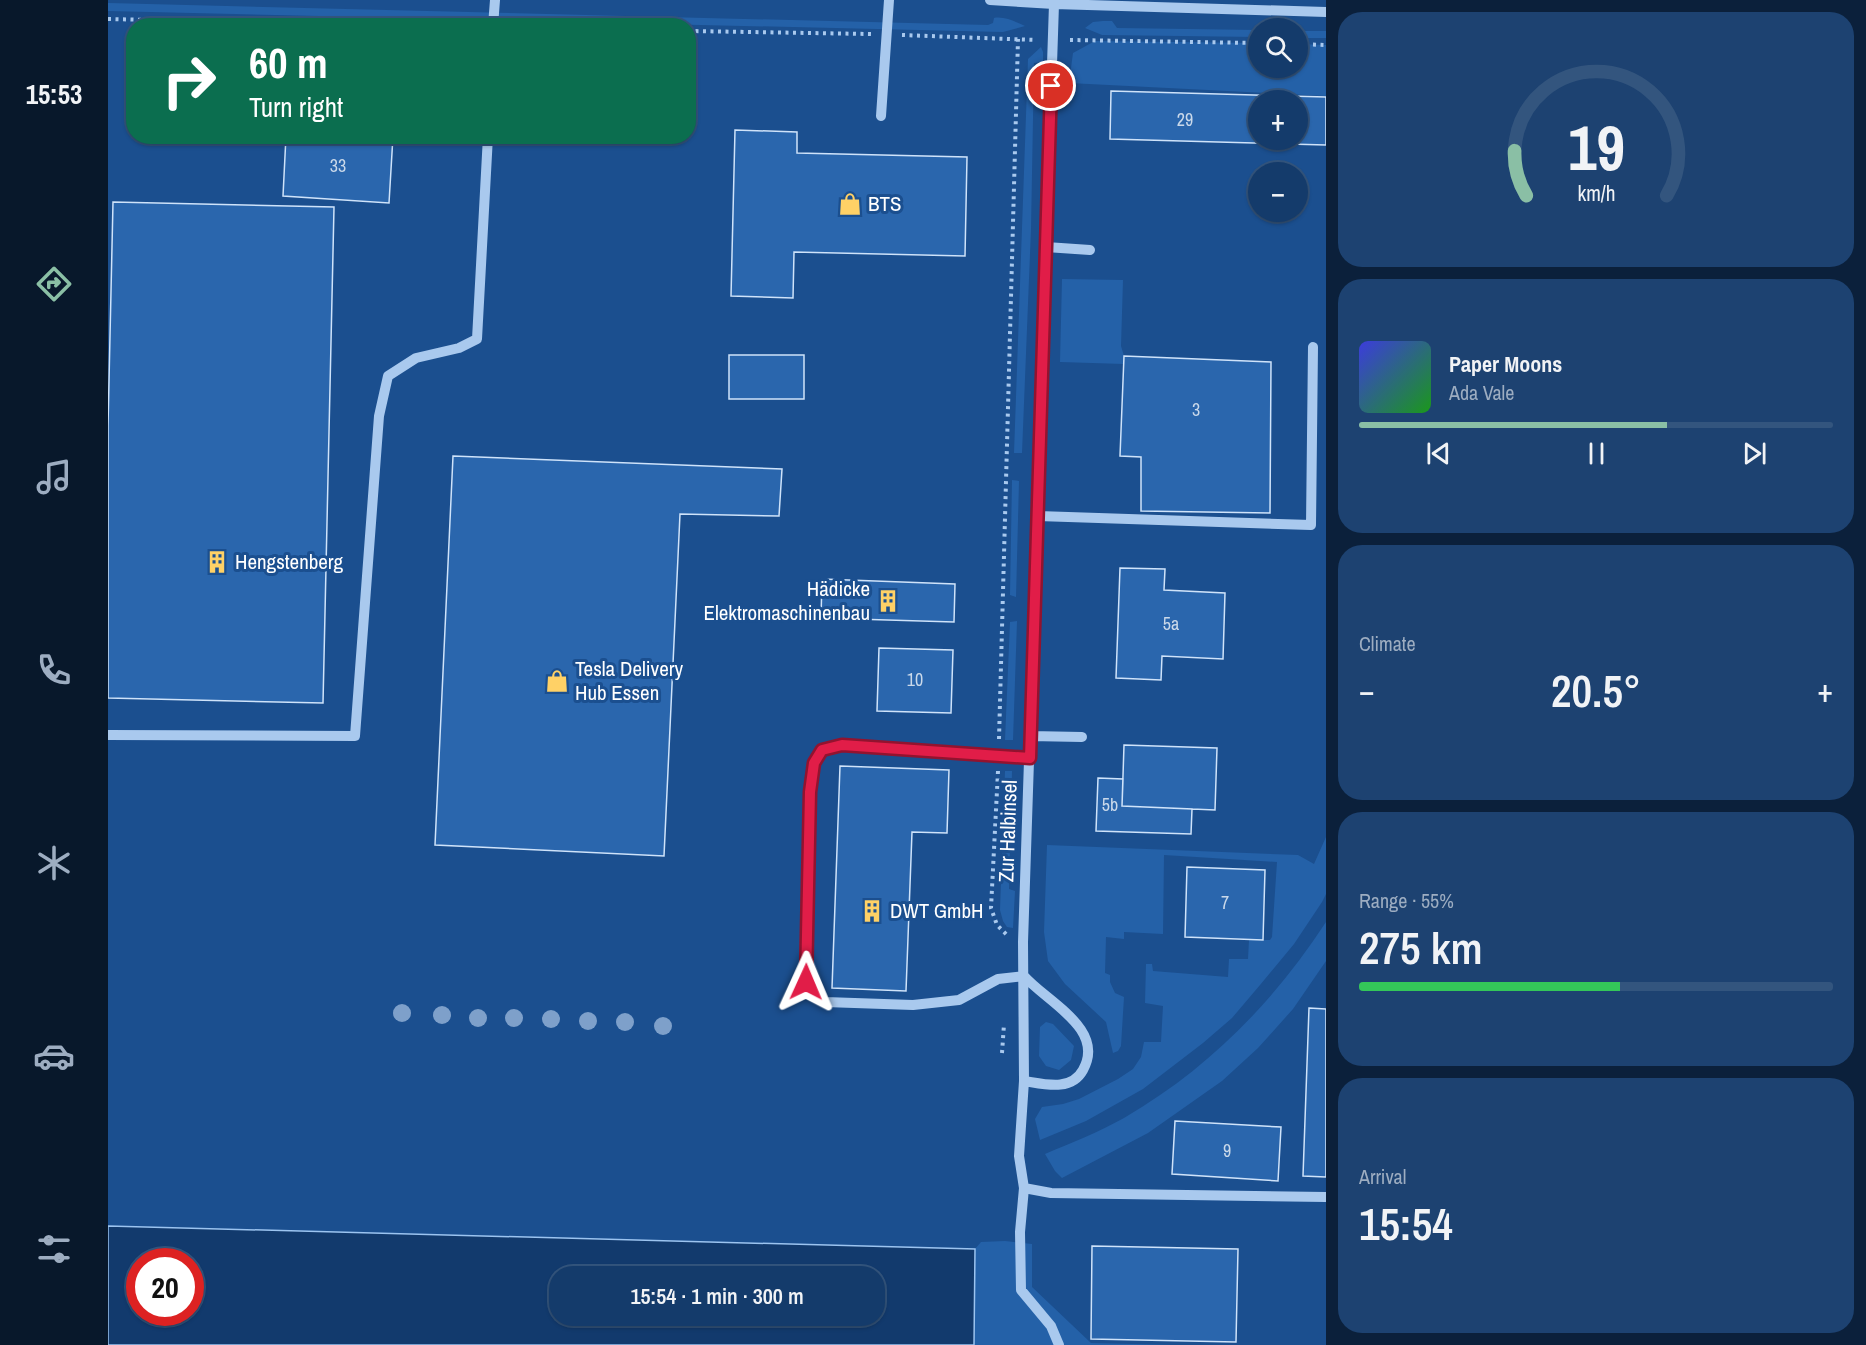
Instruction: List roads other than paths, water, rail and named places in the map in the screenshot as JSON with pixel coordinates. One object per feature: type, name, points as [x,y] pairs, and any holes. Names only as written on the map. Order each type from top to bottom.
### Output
[{"type":"street","points":[[494,18],[495,0]]},
{"type":"street","points":[[880,116],[889,0]]},
{"type":"street","points":[[990,0],[1054,4],[1282,5],[1326,12]]},
{"type":"street","name":"Zur Halbinsel","points":[[1054,4],[1023,942],[1024,1081],[1019,1156],[1024,1188],[1020,1232],[1021,1290],[1051,1326],[1059,1345]]},
{"type":"street","points":[[108,735],[355,736],[378,416],[388,376],[416,358],[459,348],[477,339],[488,144]]},
{"type":"street","points":[[1046,247],[1090,250]]},
{"type":"street","points":[[1038,516],[1311,525],[1313,347]]},
{"type":"street","points":[[1030,736],[1082,737]]},
{"type":"street","points":[[1024,1081],[1060,1085],[1075,1080],[1088,1057],[1089,1043],[1084,1031],[1074,1020],[1036,989],[1024,976],[998,979],[959,1000],[913,1005],[825,1002],[813,994],[806,982],[810,792],[814,763],[822,750],[842,745],[1030,758]]},
{"type":"street","points":[[1024,1188],[1051,1192],[1326,1197]]},
{"type":"place","name":"BTS","points":[[850,204]]},
{"type":"place","name":"Hengstenberg","points":[[217,562]]},
{"type":"place","name":"Hädicke Elektromaschinenbau","points":[[888,601]]},
{"type":"place","name":"Tesla Delivery Hub Essen","points":[[557,681]]},
{"type":"place","name":"DWT GmbH","points":[[872,911]]}]
